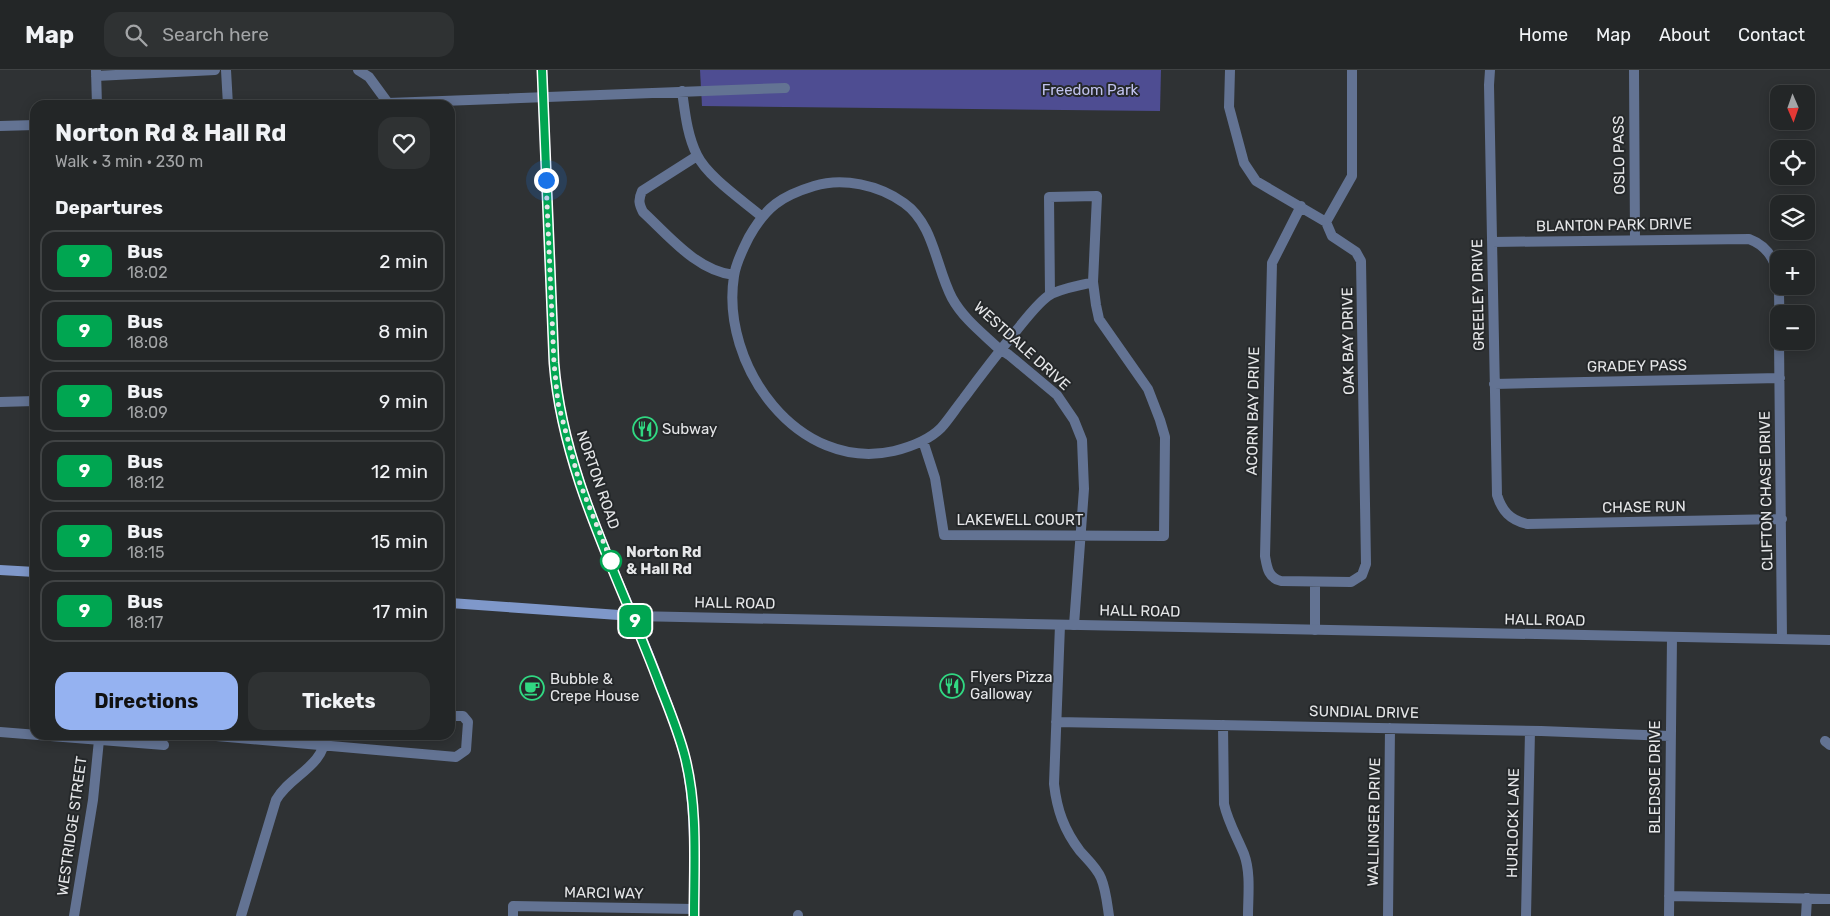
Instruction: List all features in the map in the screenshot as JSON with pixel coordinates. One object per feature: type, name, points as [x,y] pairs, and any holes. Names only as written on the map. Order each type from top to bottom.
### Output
[{"type":"main road","name":"NORTON ROAD","points":[[542,70],[554,363],[558,403],[579,481],[633,616],[685,757],[691,795],[694,912]]},
{"type":"main road","points":[[0,570],[30,572]]},
{"type":"main road","name":"HALL ROAD","points":[[455,603],[633,616]]},
{"type":"street","points":[[97,100],[96,73],[215,70]]},
{"type":"street","points":[[226,70],[228,100]]},
{"type":"street","points":[[358,70],[369,77],[384,100]]},
{"type":"street","name":"OAK BAY DRIVE","points":[[1230,70],[1229,107],[1244,163],[1256,181],[1326,222],[1332,236],[1356,252],[1361,261],[1366,564],[1362,575],[1351,582],[1315,583]]},
{"type":"street","points":[[1326,222],[1352,176],[1352,70]]},
{"type":"street","name":"GREELEY DRIVE","points":[[1490,70],[1497,495],[1501,507],[1509,516]]},
{"type":"street","name":"OSLO PASS","points":[[1634,70],[1635,240]]},
{"type":"street","points":[[455,101],[786,88]]},
{"type":"street","points":[[682,91],[686,125],[697,156],[712,173],[761,216],[741,252],[734,275],[734,314],[737,338],[756,384],[766,398],[793,424],[812,438],[834,448],[862,453],[896,451],[923,441],[940,429],[1028,316],[1050,295],[1093,282],[1097,196],[1049,196],[1050,295]]},
{"type":"street","points":[[0,126],[30,125]]},
{"type":"street","points":[[697,156],[642,191],[639,198],[640,206],[643,212],[690,255],[722,274],[734,275]]},
{"type":"street","name":"WESTDALE DRIVE","points":[[761,216],[781,199],[797,191],[820,184],[840,181],[879,189],[893,196],[906,204],[923,223],[943,279],[964,315],[1001,350],[1057,395],[1074,420],[1082,440],[1084,467],[1074,625]]},
{"type":"street","name":"ACORN BAY DRIVE","points":[[1301,206],[1272,263],[1265,556],[1267,568],[1275,580],[1315,583]]},
{"type":"street","name":"BLANTON PARK DRIVE","points":[[1492,242],[1738,238],[1758,242],[1768,250],[1775,262],[1778,277],[1779,305]]},
{"type":"street","name":"LAKEWELL COURT","points":[[923,441],[935,478],[944,535],[1164,536],[1165,437],[1148,389],[1099,319],[1093,282]]},
{"type":"street","name":"CLIFTON CHASE DRIVE","points":[[1779,350],[1782,640]]},
{"type":"street","name":"GRADEY PASS","points":[[1494,384],[1780,378]]},
{"type":"street","points":[[0,402],[30,401]]},
{"type":"street","name":"CHASE RUN","points":[[1509,516],[1526,524],[1782,520]]},
{"type":"street","points":[[1315,583],[1315,630]]},
{"type":"street","name":"HALL ROAD","points":[[633,616],[1830,640]]},
{"type":"street","points":[[1060,625],[1054,784],[1056,804],[1061,820],[1070,837],[1101,878],[1109,916]]},
{"type":"street","name":"BLEDSOE DRIVE","points":[[1669,916],[1672,637]]},
{"type":"street","points":[[241,916],[276,800],[283,788],[313,766],[326,740],[456,757],[466,750],[468,722],[462,716],[455,716]]},
{"type":"street","name":"SUNDIAL DRIVE","points":[[1056,722],[1530,731],[1670,736]]},
{"type":"street","points":[[1223,725],[1224,804],[1226,815],[1244,856],[1249,886],[1248,916]]},
{"type":"street","name":"WALLINGER DRIVE","points":[[1388,916],[1390,728]]},
{"type":"street","name":"HURLOCK LANE","points":[[1526,916],[1530,731]]},
{"type":"street","points":[[0,732],[30,734]]},
{"type":"street","points":[[99,740],[164,745]]},
{"type":"street","name":"WESTRIDGE STREET","points":[[74,916],[94,800],[99,740]]},
{"type":"street","points":[[1670,896],[1830,899]]},
{"type":"street","points":[[1806,916],[1807,898]]},
{"type":"street","name":"MARCI WAY","points":[[513,911],[694,912]]},
{"type":"green space","name":"Freedom Park","points":[[700,70],[1161,70],[1160,111],[702,106]]},
{"type":"bus line","name":"9","points":[[542,70],[554,363],[558,403],[579,481],[653,666],[685,757],[691,795],[694,916]]},
{"type":"place","name":"Subway","points":[[645,429]]},
{"type":"place","name":"Norton Rd & Hall Rd","points":[[611,561]]},
{"type":"place","name":"Flyers Pizza Galloway","points":[[952,686]]},
{"type":"place","name":"Bubble & Crepe House","points":[[532,688]]},
{"type":"route","points":[[546,180],[554,363],[558,403],[579,481],[611,561]]}]
